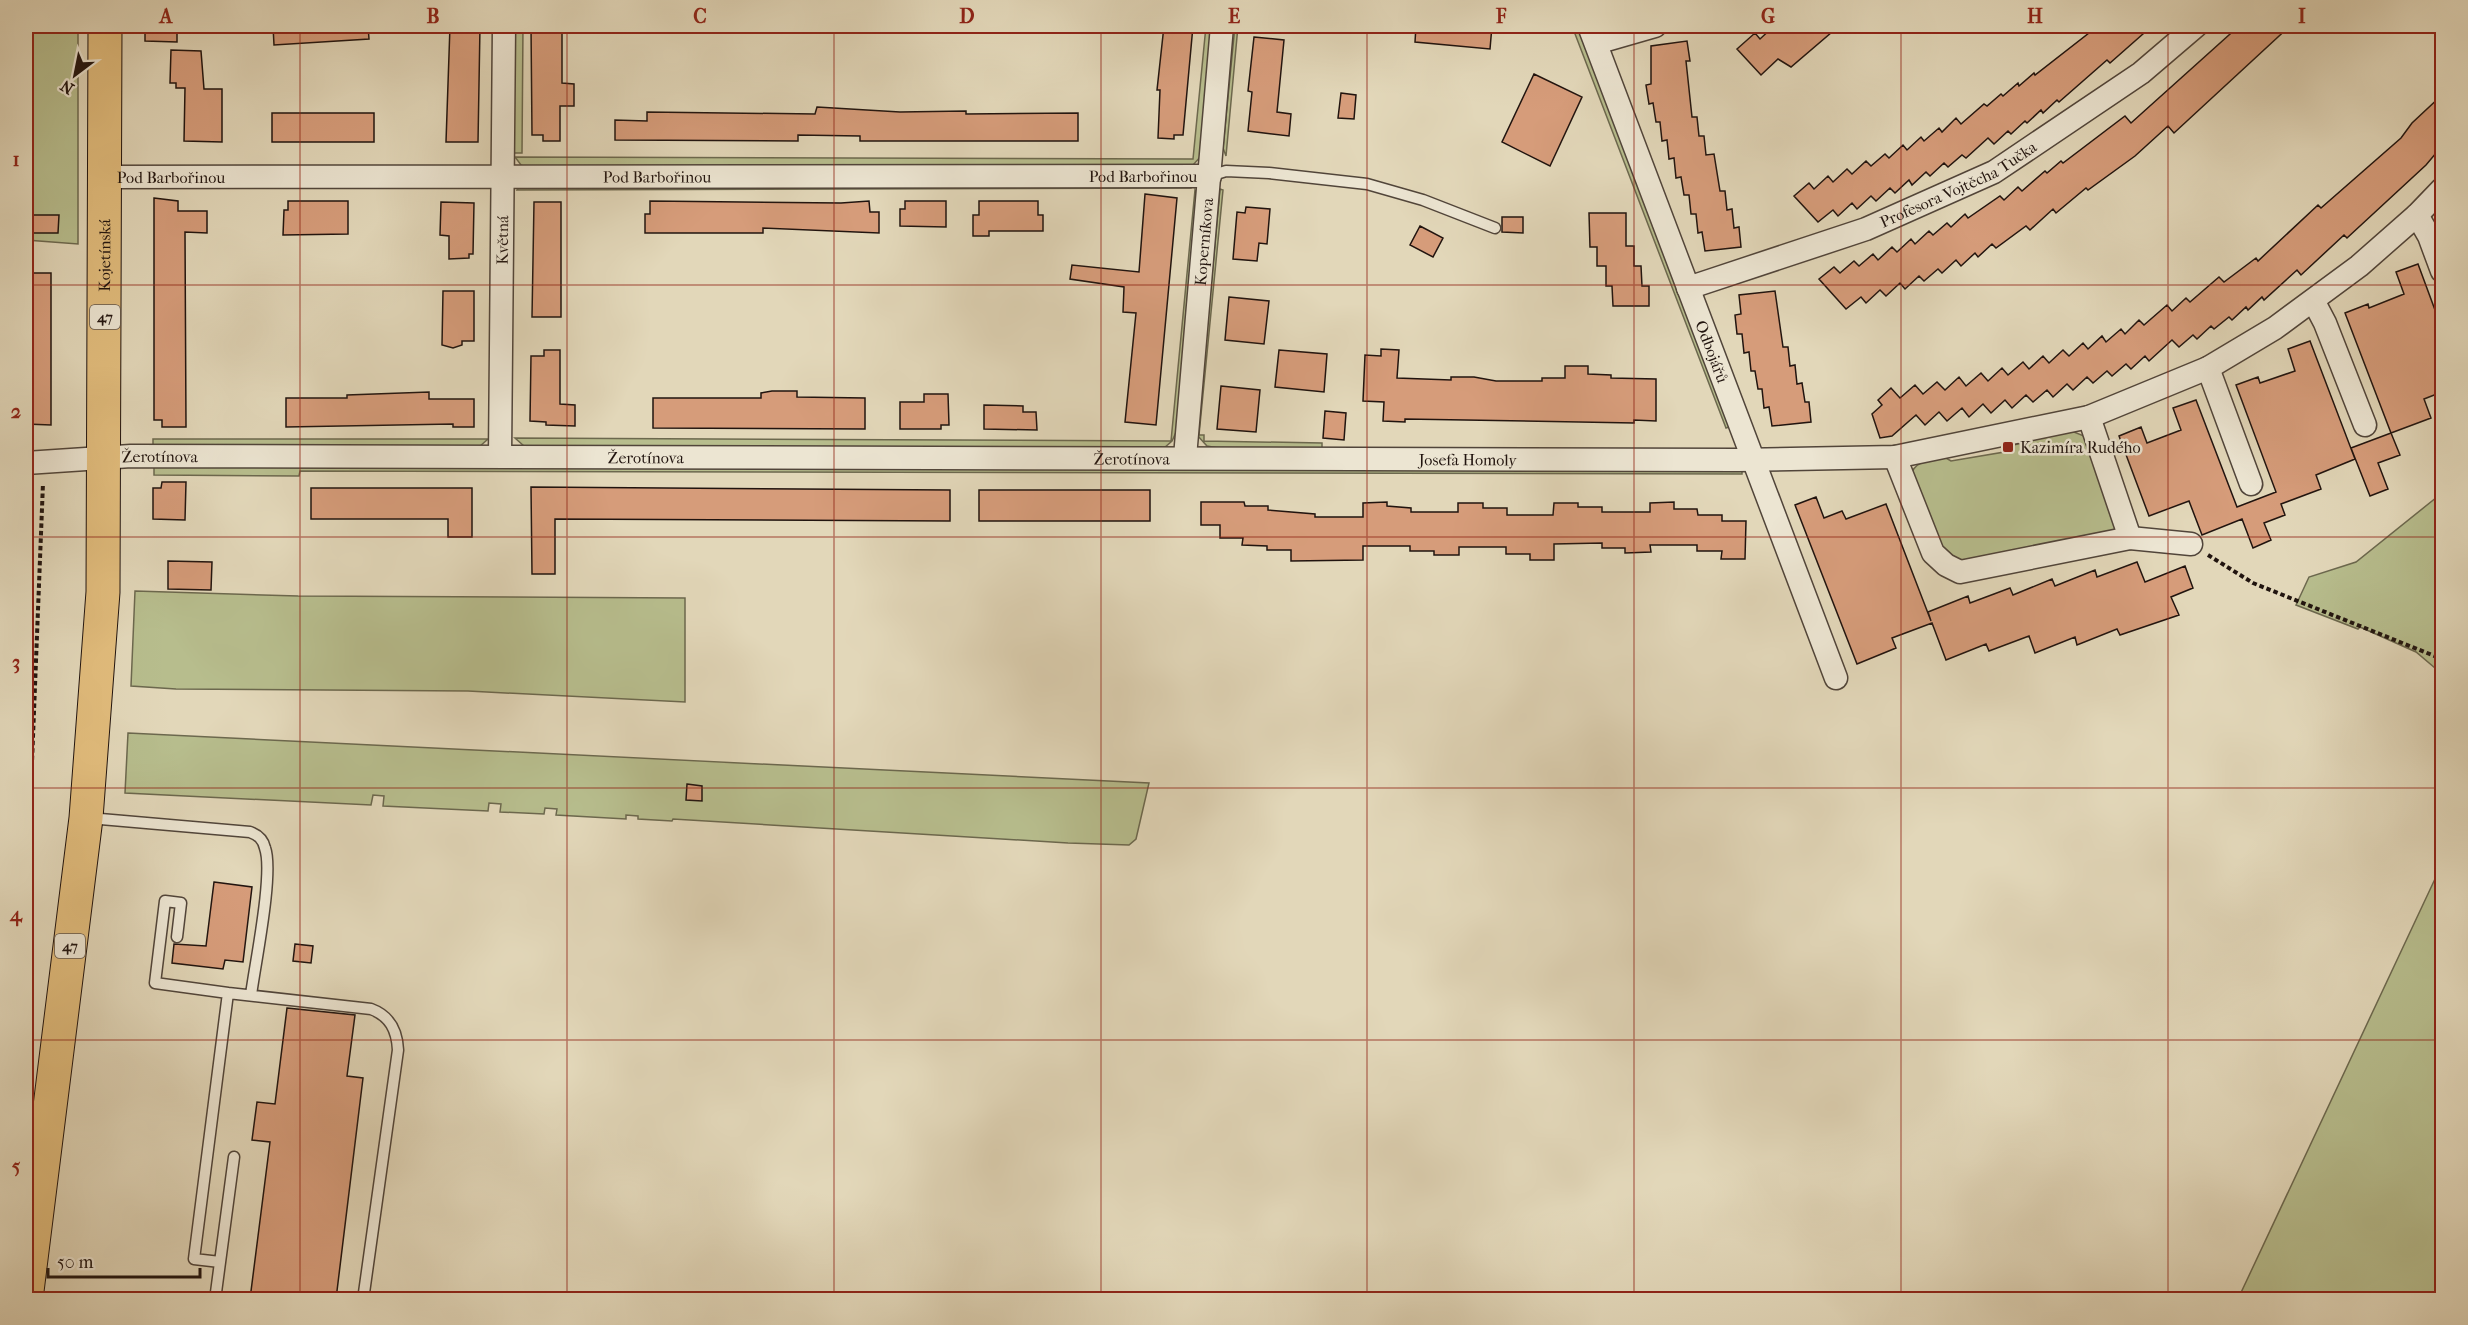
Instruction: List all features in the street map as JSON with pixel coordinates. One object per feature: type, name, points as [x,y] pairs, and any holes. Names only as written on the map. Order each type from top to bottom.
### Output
[{"type":"main road","name":"Kojetínská","points":[[86,818],[103,592],[105,26]]},
{"type":"main road","name":"47","points":[[26,1299],[86,818]]},
{"type":"street","name":"Květná","points":[[500,456],[504,26]]},
{"type":"street","name":"Koperníkova","points":[[1185,457],[1222,26]]},
{"type":"street","points":[[1592,34],[1655,26]]},
{"type":"street","name":"Profesora Vojtěcha Tučka","points":[[1688,288],[1866,229],[1994,172],[2141,73],[2196,26]]},
{"type":"street","name":"Odbojářů","points":[[1592,34],[1751,459],[1836,678]]},
{"type":"street","name":"Pod Barbořinou","points":[[105,177],[1210,176]]},
{"type":"street","points":[[1751,459],[1895,457],[2089,417],[2208,368],[2314,302],[2417,215],[2442,189]]},
{"type":"street","points":[[2417,215],[2429,236],[2442,271]]},
{"type":"street","points":[[2314,302],[2325,323],[2365,425]]},
{"type":"street","points":[[2208,368],[2251,484]]},
{"type":"street","points":[[2089,417],[2130,538]]},
{"type":"street","name":"Žerotínova","points":[[34,462],[105,456],[1185,457]]},
{"type":"street","name":"Josefa Homoly","points":[[1185,457],[1751,459]]},
{"type":"street","points":[[1895,457],[1933,553],[1946,565],[1960,572],[2130,538],[2191,544]]},
{"type":"lane","points":[[1210,176],[1226,171],[1269,173],[1367,184],[1423,200],[1495,228]]},
{"type":"lane","points":[[86,818],[250,832],[262,840],[267,854],[266,884],[250,995]]},
{"type":"lane","points":[[177,937],[181,903],[165,901],[155,983],[371,1009],[387,1018],[396,1034],[398,1050],[363,1299]]},
{"type":"lane","points":[[220,1262],[194,1259],[228,993]]},
{"type":"lane","points":[[215,1299],[234,1157]]},
{"type":"path","points":[[26,850],[30,813],[34,462]]},
{"type":"path","points":[[2191,544],[2253,583],[2442,659]]},
{"type":"green space","points":[[26,26],[78,26],[78,244],[26,240]]},
{"type":"green space","points":[[513,26],[523,26],[522,153],[513,153]]},
{"type":"green space","points":[[1206,26],[1216,26],[1202,155],[1193,165],[531,170],[521,165],[515,157],[1193,159]]},
{"type":"green space","points":[[1235,26],[1238,26],[1226,156],[1223,148]]},
{"type":"green space","points":[[1572,26],[1579,26],[1732,426],[1726,428]]},
{"type":"green space","points":[[520,185],[1191,185],[1191,188],[517,190]]},
{"type":"green space","points":[[1220,189],[1223,190],[1199,435],[1204,435],[1204,441],[1322,443],[1322,448],[1218,448],[1207,446],[1197,435]]},
{"type":"green space","points":[[1195,190],[1198,196],[1178,428],[1172,441],[1164,448],[524,446],[515,438],[1171,441]]},
{"type":"green space","points":[[2064,432],[2074,432],[2084,436],[2117,533],[1968,566],[1941,552],[1910,477],[1916,467],[1929,460],[1946,458],[1951,461],[2010,451],[2010,446]]},
{"type":"green space","points":[[153,439],[488,439],[479,447],[153,448]]},
{"type":"green space","points":[[154,464],[1742,469],[1742,474],[300,471],[299,476],[154,475]]},
{"type":"green space","points":[[2442,493],[2442,674],[2416,652],[2360,627],[2358,629],[2296,605],[2309,577],[2356,562]]},
{"type":"green space","points":[[135,591],[298,596],[685,598],[685,702],[468,691],[176,689],[131,686]]},
{"type":"green space","points":[[128,733],[1149,783],[1136,839],[1129,845],[1068,843],[673,819],[672,821],[638,819],[638,816],[626,815],[626,819],[556,815],[557,809],[545,808],[544,814],[500,812],[501,804],[489,803],[488,811],[383,806],[384,796],[373,795],[371,805],[125,793]]},
{"type":"green space","points":[[2442,864],[2442,1299],[2238,1299]]},
{"type":"building","points":[[145,26],[177,26],[177,42],[145,41]]},
{"type":"building","points":[[273,26],[302,26],[302,28],[368,26],[369,39],[274,45]]},
{"type":"building","points":[[450,26],[480,26],[478,142],[446,142]]},
{"type":"building","points":[[531,26],[562,26],[562,83],[574,84],[574,106],[560,106],[560,141],[543,141],[543,135],[532,135]]},
{"type":"building","points":[[1164,26],[1193,26],[1183,135],[1174,135],[1174,139],[1158,138],[1160,90],[1157,90]]},
{"type":"building","points":[[1416,26],[1492,26],[1490,49],[1415,42]]},
{"type":"building","points":[[1774,26],[1839,26],[1791,67],[1778,59],[1761,75],[1737,49],[1755,33],[1760,39]]},
{"type":"building","points":[[2098,26],[2152,26],[2110,63],[2107,60],[2043,113],[2041,110],[2011,134],[2008,131],[1994,144],[1988,138],[1966,158],[1962,155],[1948,167],[1944,163],[1930,176],[1926,172],[1912,185],[1909,180],[1895,193],[1890,188],[1876,201],[1871,196],[1857,209],[1852,203],[1838,216],[1833,210],[1818,222],[1794,196],[1809,183],[1814,189],[1828,176],[1833,182],[1847,169],[1852,174],[1866,161],[1871,166],[1885,154],[1889,158],[1903,145],[1907,150],[1921,137],[1924,141],[1939,128],[1942,132],[1956,118],[1961,124],[1984,104],[1987,106],[2018,83],[2019,86],[2034,73],[2035,75]]},
{"type":"building","points":[[2239,26],[2290,26],[2174,133],[2168,126],[2135,156],[2088,190],[2086,188],[2056,213],[2053,209],[2030,230],[2026,226],[1996,248],[1992,244],[1978,257],[1975,253],[1961,266],[1956,260],[1942,273],[1938,269],[1924,281],[1919,276],[1905,289],[1900,283],[1886,296],[1880,290],[1866,303],[1861,297],[1846,309],[1819,279],[1834,267],[1840,273],[1854,261],[1859,266],[1873,254],[1878,260],[1892,247],[1897,252],[1911,239],[1915,244],[1929,231],[1933,235],[1947,223],[1951,227],[1965,214],[1968,218],[2000,196],[2004,200],[2018,187],[2022,191],[2045,171],[2047,173],[2061,161],[2063,163],[2125,116],[2131,123]]},
{"type":"building","points":[[1254,37],[1284,40],[1277,112],[1291,114],[1289,136],[1248,131],[1252,92],[1248,91]]},
{"type":"building","points":[[1687,41],[1690,61],[1686,61],[1692,117],[1697,117],[1699,136],[1704,136],[1706,155],[1714,154],[1720,191],[1725,191],[1727,210],[1732,209],[1734,228],[1739,227],[1741,247],[1705,251],[1702,232],[1698,233],[1696,214],[1691,214],[1689,195],[1684,195],[1681,177],[1676,178],[1674,158],[1669,159],[1667,140],[1662,141],[1660,122],[1656,122],[1653,103],[1649,104],[1646,85],[1651,84],[1651,46]]},
{"type":"building","points":[[171,50],[201,51],[204,89],[222,89],[222,142],[184,141],[185,88],[176,88],[176,83],[170,83]]},
{"type":"building","points":[[1534,74],[1582,97],[1550,166],[1502,142]]},
{"type":"building","points":[[1341,93],[1356,95],[1354,119],[1338,118]]},
{"type":"building","points":[[2442,95],[2442,146],[2426,165],[2347,238],[2344,235],[2301,275],[2297,270],[2264,300],[2262,297],[2248,310],[2246,307],[2232,320],[2229,317],[2214,329],[2211,326],[2197,339],[2193,335],[2179,347],[2172,340],[2149,361],[2145,356],[2131,369],[2126,364],[2112,376],[2107,371],[2093,383],[2087,377],[2073,390],[2067,384],[2053,397],[2047,390],[2033,402],[2026,395],[2012,408],[2005,400],[1991,413],[1983,404],[1969,417],[1962,408],[1947,421],[1939,412],[1925,425],[1916,415],[1892,436],[1880,438],[1872,414],[1882,405],[1878,400],[1891,388],[1900,398],[1915,385],[1923,394],[1937,382],[1945,390],[1959,377],[1966,386],[1981,373],[1988,381],[2002,368],[2008,375],[2023,362],[2029,369],[2043,356],[2049,363],[2063,350],[2069,356],[2083,343],[2088,349],[2102,336],[2106,342],[2121,329],[2125,334],[2139,320],[2144,325],[2167,305],[2172,311],[2186,298],[2190,302],[2219,277],[2224,282],[2256,258],[2258,261],[2318,205],[2321,208],[2401,138],[2412,123]]},
{"type":"building","points":[[817,107],[900,112],[966,111],[966,114],[1078,113],[1078,141],[860,141],[860,136],[798,135],[798,141],[615,140],[615,120],[647,121],[647,112],[815,114]]},
{"type":"building","points":[[272,113],[374,113],[374,142],[272,142]]},
{"type":"building","points":[[1145,194],[1177,198],[1156,425],[1125,422],[1136,313],[1123,312],[1124,287],[1070,279],[1072,265],[1139,272]]},
{"type":"building","points":[[154,198],[178,201],[178,211],[207,211],[207,233],[185,232],[186,427],[162,427],[162,420],[154,420]]},
{"type":"building","points":[[288,201],[348,201],[348,234],[283,235],[284,210],[288,210]]},
{"type":"building","points":[[650,201],[841,203],[869,201],[870,212],[879,212],[879,233],[763,228],[763,233],[645,233],[645,214],[650,214]]},
{"type":"building","points":[[905,201],[946,201],[946,227],[900,226],[900,209],[905,209]]},
{"type":"building","points":[[979,201],[1038,201],[1038,215],[1043,215],[1043,231],[989,231],[989,236],[973,236],[973,215],[979,215]]},
{"type":"building","points":[[441,202],[474,203],[473,254],[469,254],[469,258],[449,259],[449,236],[440,235]]},
{"type":"building","points":[[534,202],[561,202],[561,317],[532,317]]},
{"type":"building","points":[[1246,207],[1270,209],[1267,244],[1259,243],[1257,261],[1233,259],[1237,212],[1245,213]]},
{"type":"building","points":[[1589,213],[1626,213],[1626,246],[1634,246],[1634,266],[1641,266],[1642,286],[1649,286],[1649,306],[1613,306],[1612,286],[1606,286],[1606,266],[1597,266],[1597,247],[1590,247]]},
{"type":"building","points":[[32,215],[59,215],[58,233],[32,233]]},
{"type":"building","points":[[1502,217],[1523,217],[1523,233],[1502,232]]},
{"type":"building","points":[[1420,226],[1443,238],[1433,257],[1410,245]]},
{"type":"building","points":[[2418,264],[2442,329],[2442,392],[2424,399],[2431,418],[2391,433],[2345,313],[2368,304],[2369,308],[2404,294],[2396,272]]},
{"type":"building","points":[[27,273],[51,273],[51,425],[26,424]]},
{"type":"building","points":[[443,291],[474,291],[474,341],[462,341],[462,345],[453,348],[442,345]]},
{"type":"building","points":[[1775,291],[1783,347],[1788,347],[1790,366],[1795,365],[1797,384],[1802,383],[1805,402],[1809,402],[1811,422],[1772,426],[1769,407],[1764,408],[1762,389],[1758,389],[1755,371],[1751,371],[1749,352],[1744,353],[1742,334],[1737,334],[1735,315],[1741,314],[1739,295]]},
{"type":"building","points":[[1229,297],[1269,301],[1264,344],[1225,340]]},
{"type":"building","points":[[2310,341],[2355,459],[2316,475],[2321,489],[2281,504],[2285,515],[2264,523],[2271,540],[2253,548],[2242,519],[2202,535],[2189,501],[2149,516],[2119,436],[2141,427],[2147,443],[2181,430],[2173,408],[2196,400],[2237,507],[2276,492],[2236,385],[2258,377],[2260,383],[2295,371],[2288,349]]},
{"type":"building","points":[[1381,349],[1399,350],[1397,378],[1451,380],[1451,377],[1474,377],[1496,381],[1542,381],[1542,378],[1565,378],[1565,366],[1588,366],[1588,374],[1611,375],[1611,378],[1656,379],[1656,421],[1634,420],[1634,423],[1405,419],[1405,422],[1383,421],[1384,402],[1363,401],[1365,355],[1381,356]]},
{"type":"building","points":[[544,350],[560,350],[560,404],[575,405],[575,426],[546,425],[546,422],[530,421],[531,356],[544,356]]},
{"type":"building","points":[[1279,350],[1327,354],[1324,392],[1275,387]]},
{"type":"building","points":[[1221,386],[1260,390],[1256,432],[1217,429]]},
{"type":"building","points":[[797,391],[797,397],[865,398],[865,429],[653,428],[653,398],[761,398],[761,393]]},
{"type":"building","points":[[429,392],[429,399],[474,399],[474,427],[453,427],[453,424],[286,427],[286,398],[347,398],[347,395]]},
{"type":"building","points":[[924,394],[948,394],[949,425],[941,425],[941,429],[900,429],[900,402],[924,402]]},
{"type":"building","points":[[984,405],[1023,406],[1023,412],[1036,412],[1037,430],[984,429]]},
{"type":"building","points":[[1325,411],[1346,413],[1344,440],[1323,438]]},
{"type":"building","points":[[2391,433],[2400,455],[2378,463],[2388,489],[2370,496],[2351,448]]},
{"type":"building","points":[[162,482],[186,482],[185,520],[153,519],[153,488],[161,488]]},
{"type":"building","points":[[531,487],[950,490],[950,521],[555,519],[555,574],[532,574]]},
{"type":"building","points":[[311,488],[472,488],[472,537],[448,537],[448,519],[311,519]]},
{"type":"building","points":[[979,490],[1150,490],[1150,521],[979,521]]},
{"type":"building","points":[[1816,497],[1824,518],[1842,511],[1846,519],[1886,504],[1931,621],[1928,612],[1968,596],[1970,603],[2010,588],[2013,595],[2052,579],[2055,586],[2095,570],[2097,577],[2137,562],[2145,582],[2185,566],[2193,588],[2171,597],[2179,615],[2120,635],[2117,629],[2077,645],[2075,637],[2035,653],[2029,636],[1989,651],[1986,644],[1946,660],[1932,623],[1892,638],[1896,648],[1857,664],[1795,505]]},
{"type":"building","points":[[1201,502],[1244,502],[1245,506],[1268,506],[1268,510],[1315,514],[1315,517],[1363,517],[1363,503],[1387,502],[1387,506],[1411,508],[1411,512],[1458,512],[1458,503],[1483,503],[1483,508],[1507,508],[1507,515],[1553,515],[1554,503],[1578,503],[1578,507],[1602,507],[1602,512],[1650,512],[1650,503],[1674,502],[1674,509],[1697,509],[1698,515],[1722,515],[1722,521],[1746,521],[1745,559],[1721,559],[1722,551],[1697,551],[1697,545],[1650,545],[1651,552],[1625,553],[1625,548],[1602,548],[1602,543],[1554,544],[1554,560],[1530,560],[1530,554],[1506,554],[1506,547],[1459,547],[1459,555],[1434,555],[1434,551],[1410,551],[1410,546],[1363,546],[1363,560],[1291,561],[1291,550],[1267,550],[1267,546],[1242,545],[1243,538],[1220,538],[1220,525],[1201,525]]},
{"type":"building","points":[[168,561],[212,562],[211,590],[168,589]]},
{"type":"building","points":[[687,784],[702,786],[702,801],[686,800]]},
{"type":"building","points":[[214,882],[252,887],[243,962],[225,960],[223,969],[172,963],[174,944],[206,946]]},
{"type":"building","points":[[295,944],[313,946],[311,963],[293,961]]},
{"type":"building","points":[[287,1008],[355,1015],[347,1076],[363,1078],[336,1299],[250,1299],[270,1142],[252,1140],[257,1102],[275,1104]]},
{"type":"place","name":"Kazimíra Rudého","points":[[2008,447]]}]
